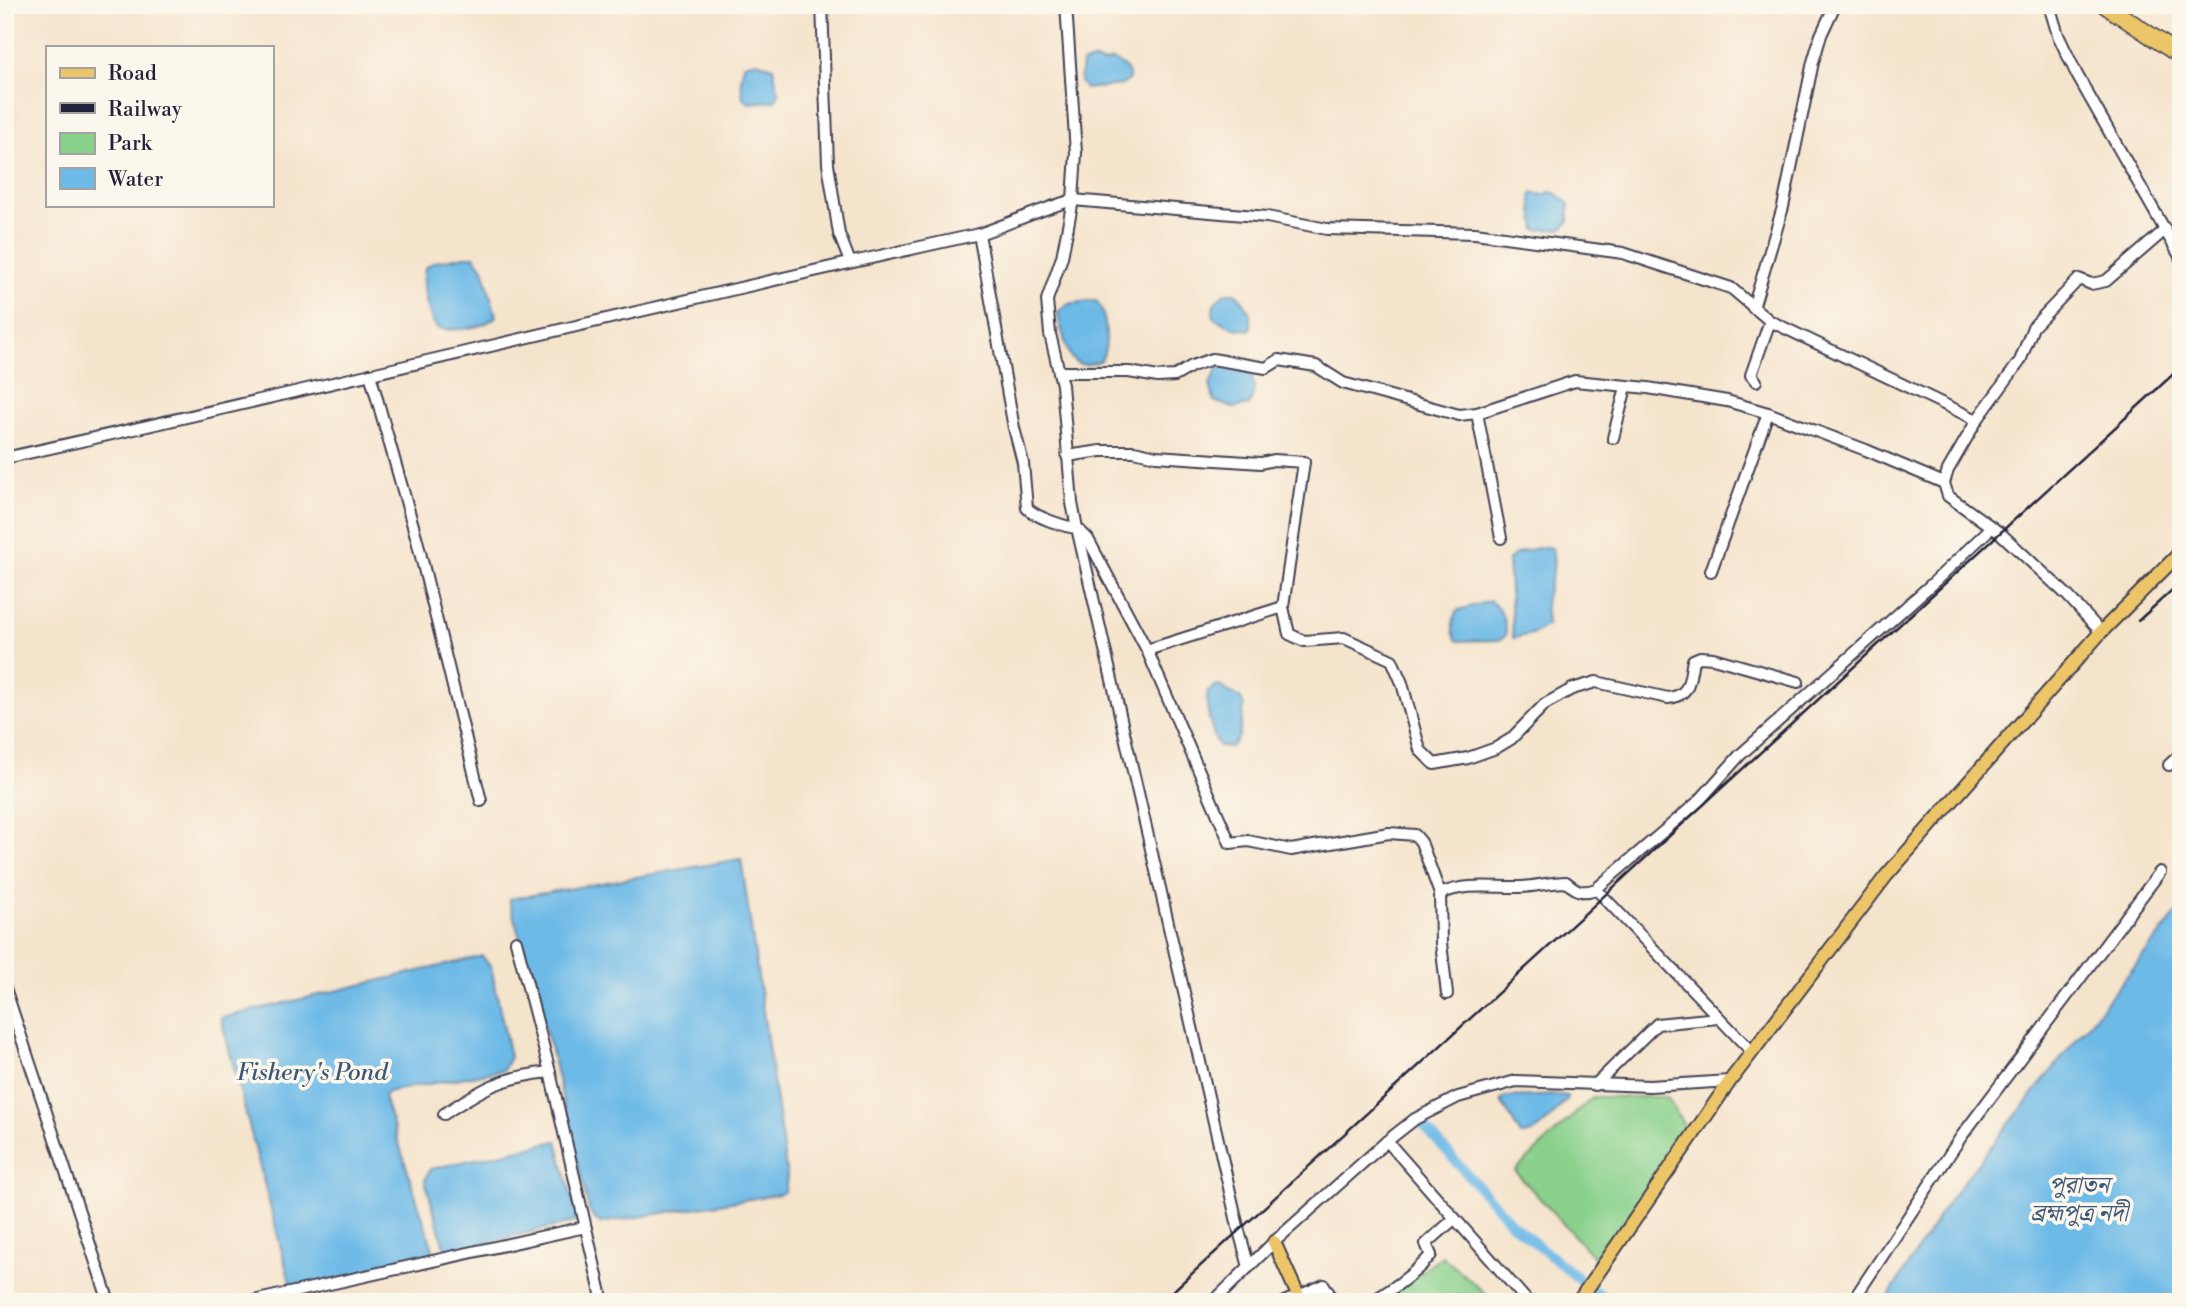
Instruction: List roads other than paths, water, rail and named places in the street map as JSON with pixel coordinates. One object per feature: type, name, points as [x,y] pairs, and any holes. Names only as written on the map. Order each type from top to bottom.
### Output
[{"type":"highway","points":[[2105,5],[2181,56]]},
{"type":"main road","points":[[1578,1302],[1730,1081],[1885,876],[2101,632],[2181,552]]},
{"type":"main road","points":[[1274,1242],[1300,1299]]},
{"type":"street","points":[[822,5],[828,164],[839,234],[850,262]]},
{"type":"street","points":[[1066,5],[1076,153],[1073,200],[1062,257],[1047,300],[1050,334],[1059,372],[1072,503],[1249,1267]]},
{"type":"street","points":[[1752,308],[1783,207],[1814,60],[1821,35],[1835,5]]},
{"type":"street","points":[[2049,5],[2058,35],[2077,75],[2181,258]]},
{"type":"street","points":[[5,458],[979,234],[1044,208],[1073,200],[1266,217],[1327,229],[1475,233],[1611,251],[1657,262],[1731,288],[1770,321],[1976,420]]},
{"type":"street","points":[[2101,632],[2067,595],[1992,527],[1948,496],[1944,483],[1948,470],[1976,420],[2020,361],[2033,327],[2079,279],[2091,284],[2106,281],[2165,230]]},
{"type":"street","points":[[979,234],[1014,428],[1023,463],[1027,508],[1032,513],[1065,527],[1077,528],[1088,539],[1147,650],[1230,843],[1248,841],[1291,850],[1389,834],[1415,835],[1421,842],[1440,894],[1441,943],[1447,994]]},
{"type":"street","points":[[1756,381],[1751,375],[1770,321]]},
{"type":"street","points":[[1059,372],[1129,372],[1158,377],[1175,376],[1212,359],[1266,368],[1279,360],[1316,366],[1343,383],[1459,415],[1477,414],[1575,381],[1648,388],[1727,401],[1768,413],[1944,483]]},
{"type":"street","points":[[370,374],[417,540],[481,802]]},
{"type":"street","points":[[1613,438],[1626,387]]},
{"type":"street","points":[[1711,571],[1768,413]]},
{"type":"street","points":[[1477,414],[1501,538]]},
{"type":"street","points":[[1068,456],[1101,450],[1261,463],[1275,460],[1304,462],[1283,607],[1289,634],[1304,641],[1344,638],[1392,660],[1402,683],[1420,750],[1434,764],[1468,758],[1496,748],[1511,738],[1545,704],[1572,689],[1596,682],[1668,698],[1684,695],[1693,660],[1700,657],[1713,658],[1798,682]]},
{"type":"street","points":[[1440,894],[1453,888],[1522,887],[1558,882],[1566,882],[1577,891],[1585,893],[1596,889],[1699,801],[1748,747],[1992,527]]},
{"type":"street","points":[[1147,650],[1283,607]]},
{"type":"street","points":[[2169,765],[2181,754]]},
{"type":"street","points":[[1852,1302],[1961,1138],[2160,872]]},
{"type":"street","points":[[1596,889],[1752,1052]]},
{"type":"street","points":[[516,941],[550,1072],[603,1302]]},
{"type":"street","points":[[5,988],[109,1302]]},
{"type":"street","points":[[1595,1086],[1657,1024],[1718,1018]]},
{"type":"street","points":[[444,1114],[483,1088],[522,1075],[550,1072]]},
{"type":"street","points":[[1213,1302],[1274,1242],[1387,1140],[1438,1105],[1489,1087],[1516,1081],[1595,1086],[1730,1081]]},
{"type":"street","points":[[1387,1140],[1528,1302]]},
{"type":"street","points":[[1371,1302],[1404,1282],[1426,1262],[1431,1255],[1426,1244],[1454,1219]]},
{"type":"street","points":[[249,1302],[585,1227]]},
{"type":"street","points":[[1284,1302],[1300,1299],[1324,1285],[1334,1302]]},
{"type":"water","points":[[1095,60],[1102,63],[1113,60],[1127,70],[1129,80],[1122,85],[1085,89],[1080,82],[1082,63]]},
{"type":"water","points":[[757,61],[773,67],[779,94],[774,101],[749,103],[743,98],[741,79],[744,64]]},
{"type":"water","points":[[1549,192],[1556,193],[1569,204],[1569,222],[1561,229],[1536,230],[1531,197],[1533,193],[1544,195]]},
{"type":"water","points":[[474,256],[483,268],[496,316],[484,324],[468,328],[437,328],[426,299],[425,268],[434,262]]},
{"type":"water","points":[[1225,293],[1235,293],[1246,305],[1251,320],[1250,330],[1234,328],[1214,318],[1215,303]]},
{"type":"water","points":[[1096,301],[1100,306],[1105,321],[1106,338],[1101,360],[1084,365],[1078,364],[1070,356],[1058,312],[1068,304]]},
{"type":"water","points":[[1219,366],[1240,367],[1251,374],[1253,396],[1249,405],[1233,408],[1214,401],[1210,384]]},
{"type":"water","points":[[1552,548],[1553,557],[1553,571],[1545,603],[1547,625],[1532,634],[1513,638],[1508,560],[1520,552]]},
{"type":"water","points":[[1490,601],[1502,616],[1506,635],[1500,640],[1457,641],[1453,626],[1458,610]]},
{"type":"water","points":[[1218,685],[1241,699],[1244,707],[1239,737],[1231,747],[1219,746],[1209,719],[1208,691]]},
{"type":"water","points":[[741,859],[787,1177],[785,1191],[601,1223],[594,1219],[589,1210],[551,1050],[509,899]]},
{"type":"water","name":"পুরাতন ব্রহ্মপুত্র নদী","points":[[2181,908],[2181,1302],[1885,1302],[1951,1197]]},
{"type":"water","name":"Fishery's Pond","points":[[482,956],[491,967],[510,1057],[503,1070],[391,1091],[384,1097],[433,1255],[429,1260],[292,1290],[221,1018]]},
{"type":"water","points":[[1562,1095],[1568,1098],[1547,1122],[1535,1131],[1521,1135],[1501,1101],[1505,1097]]},
{"type":"water","points":[[557,1141],[578,1221],[451,1251],[444,1246],[425,1180],[430,1169]]},
{"type":"waterway","points":[[1423,1125],[1512,1224],[1586,1285]]},
{"type":"waterway","points":[[1595,1291],[1612,1302]]},
{"type":"railway","points":[[1161,1302],[2181,367]]},
{"type":"railway","points":[[2138,621],[2181,582]]}]
